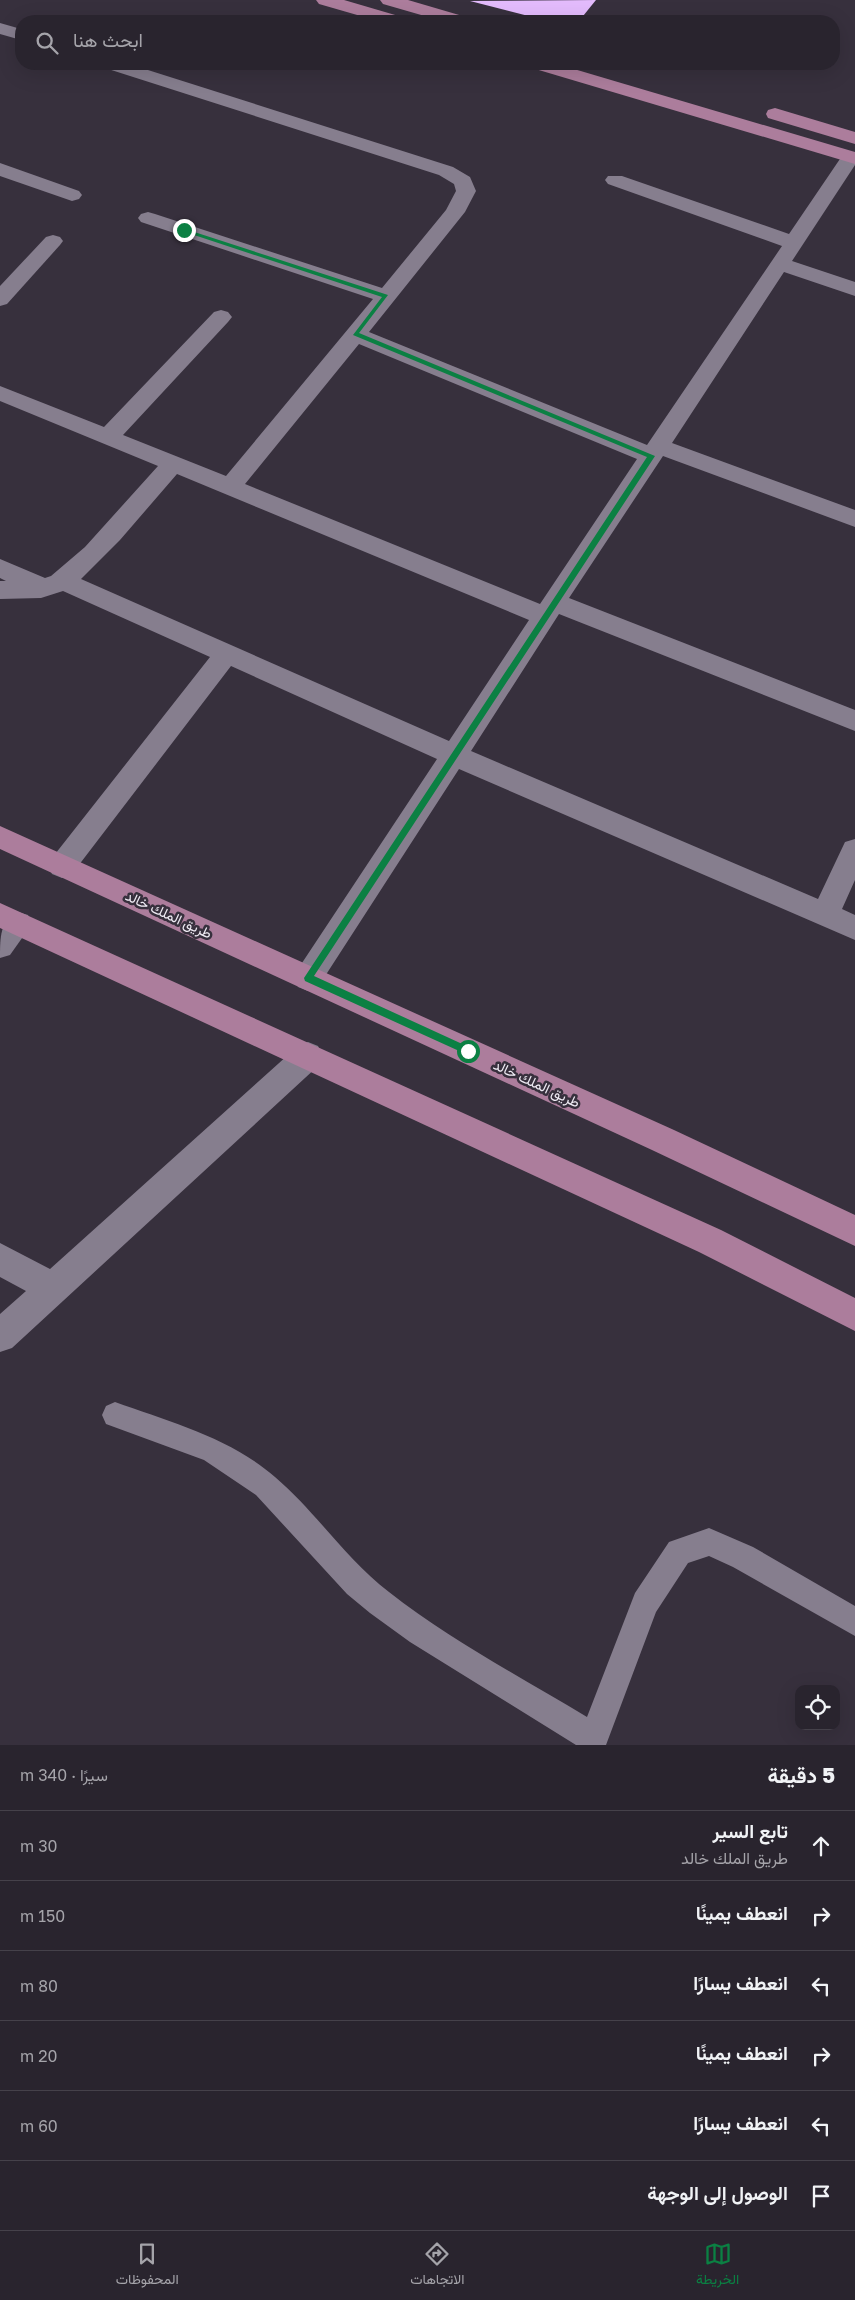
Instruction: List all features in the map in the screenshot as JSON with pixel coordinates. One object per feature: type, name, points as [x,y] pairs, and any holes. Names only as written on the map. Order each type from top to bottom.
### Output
[{"type":"main road","points":[[325,0],[376,15]]},
{"type":"main road","points":[[389,0],[440,15]]},
{"type":"main road","points":[[560,70],[854,151]]},
{"type":"main road","points":[[762,110],[854,151]]},
{"type":"main road","name":"طريق الملك خالد","points":[[0,837],[855,1231]]},
{"type":"main road","points":[[6,928],[308,1056],[710,1240],[855,1316]]},
{"type":"street","points":[[130,70],[446,171],[463,180],[466,191],[454,212],[230,487]]},
{"type":"street","points":[[308,978],[549,609],[854,151]]},
{"type":"street","points":[[0,169],[72,194]]},
{"type":"street","points":[[616,180],[794,243]]},
{"type":"street","points":[[148,218],[386,296]]},
{"type":"street","points":[[0,300],[53,241]]},
{"type":"street","points":[[780,264],[855,289]]},
{"type":"street","points":[[107,438],[220,317]]},
{"type":"street","points":[[355,334],[654,451],[855,519]]},
{"type":"street","points":[[0,393],[230,487],[549,609],[855,721]]},
{"type":"street","points":[[0,590],[55,585],[86,562],[173,464]]},
{"type":"street","points":[[0,568],[55,585],[226,653],[454,755],[855,928]]},
{"type":"street","points":[[62,866],[226,653]]},
{"type":"street","points":[[824,915],[855,850]]},
{"type":"street","points":[[0,1336],[308,1056]]},
{"type":"street","points":[[0,1259],[52,1288]]},
{"type":"lane","points":[[115,1414],[212,1450],[265,1486],[357,1584],[380,1604],[420,1632],[592,1741],[645,1604],[679,1552],[709,1542],[743,1557],[855,1622]]},
{"type":"building","points":[[596,0],[584,15],[525,15],[470,1]]},
{"type":"route","points":[[184,230],[386,296],[355,334],[651,456],[308,978],[468,1051]]}]
